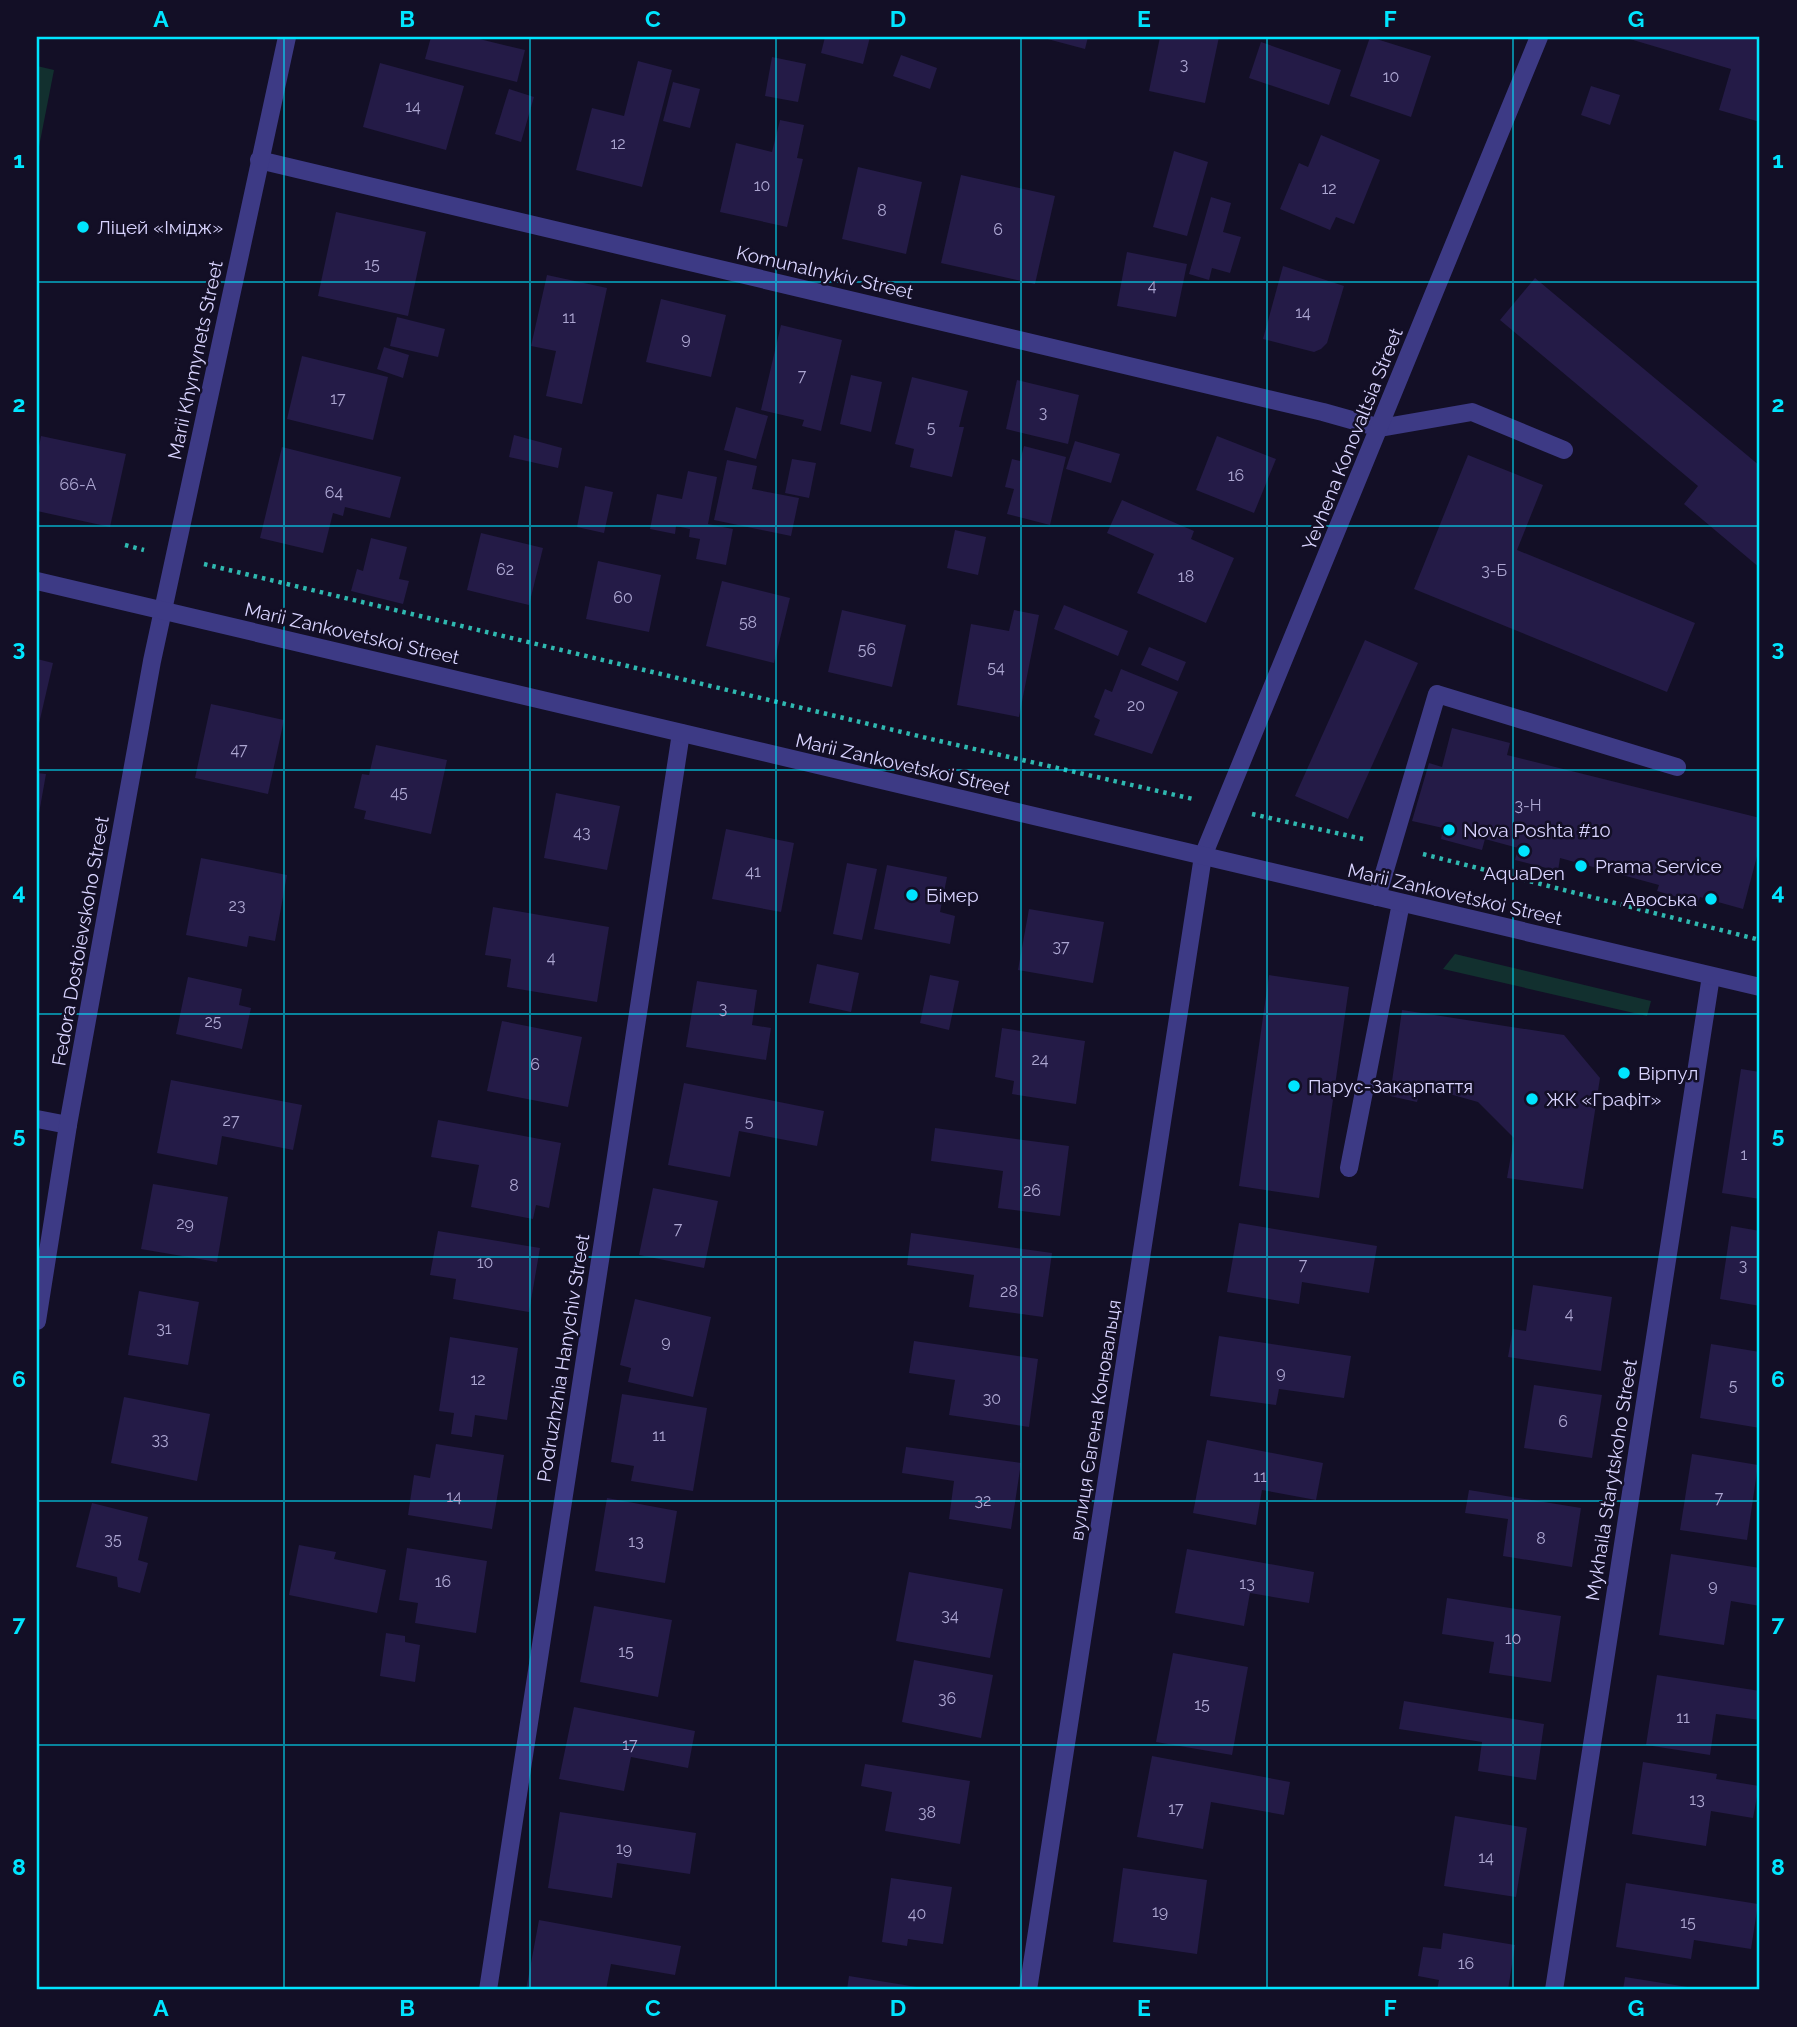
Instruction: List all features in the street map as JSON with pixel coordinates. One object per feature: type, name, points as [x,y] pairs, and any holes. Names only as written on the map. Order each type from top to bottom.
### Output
[{"type":"street","name":"Marii Khymynets Street","points":[[162,610],[287,37]]},
{"type":"street","name":"Yevhena Konovaltsia Street","points":[[1203,856],[1539,37]]},
{"type":"street","name":"Komunalnykiv Street","points":[[259,160],[1324,412],[1380,428]]},
{"type":"street","points":[[1380,428],[1472,412],[1564,450]]},
{"type":"street","name":"Marii Zankovetskoi Street","points":[[37,581],[1760,987]]},
{"type":"street","name":"Fedora Dostoievskoho Street","points":[[37,1321],[68,1125],[162,610]]},
{"type":"street","points":[[1377,897],[1437,694],[1677,767]]},
{"type":"street","name":"Podruzhzhia Hanychiv Street","points":[[488,1990],[681,733]]},
{"type":"street","name":"вулиця Євгена Коновальця","points":[[1028,1990],[1203,856]]},
{"type":"street","points":[[1349,1168],[1401,903]]},
{"type":"street","name":"Mykhaila Starytskoho Street","points":[[1554,1990],[1711,975]]},
{"type":"street","points":[[37,1119],[68,1125]]},
{"type":"path","points":[[214,567],[921,737],[1392,846],[1587,898],[1760,940]]},
{"type":"green space","points":[[37,66],[54,70],[37,157]]},
{"type":"green space","points":[[1455,954],[1651,1001],[1647,1016],[1443,969]]},
{"type":"building","points":[[431,37],[471,37],[525,50],[517,82],[425,59]]},
{"type":"building","points":[[825,37],[870,37],[863,64],[821,53]]},
{"type":"building","points":[[1040,37],[1088,37],[1085,49]]},
{"type":"building","points":[[1160,37],[1219,37],[1205,103],[1149,91]]},
{"type":"building","points":[[1370,37],[1431,56],[1411,117],[1350,96]]},
{"type":"building","points":[[1623,37],[1760,37],[1760,122],[1719,110],[1731,69]]},
{"type":"building","points":[[1261,42],[1341,70],[1329,105],[1249,78]]},
{"type":"building","points":[[901,55],[937,68],[930,89],[893,76]]},
{"type":"building","points":[[772,57],[806,64],[798,102],[765,96]]},
{"type":"building","points":[[638,61],[672,70],[642,187],[576,170],[592,108],[624,116]]},
{"type":"building","points":[[380,63],[464,86],[446,150],[363,127]]},
{"type":"building","points":[[673,82],[700,89],[690,128],[663,121]]},
{"type":"building","points":[[1591,86],[1620,95],[1610,125],[1581,115]]},
{"type":"building","points":[[509,89],[534,97],[521,142],[495,134]]},
{"type":"building","points":[[780,120],[804,125],[797,158],[803,159],[787,227],[720,212],[736,143],[772,152]]},
{"type":"building","points":[[1321,135],[1380,160],[1354,224],[1336,217],[1330,230],[1280,209],[1299,163],[1308,167]]},
{"type":"building","points":[[1174,151],[1208,162],[1187,236],[1153,227]]},
{"type":"building","points":[[858,167],[922,182],[906,254],[842,239]]},
{"type":"building","points":[[961,175],[1055,196],[1035,284],[941,263]]},
{"type":"building","points":[[1211,197],[1231,203],[1223,232],[1241,237],[1230,273],[1212,268],[1209,280],[1189,274]]},
{"type":"building","points":[[336,212],[426,232],[408,316],[318,296]]},
{"type":"building","points":[[1127,252],[1187,264],[1176,317],[1117,306]]},
{"type":"building","points":[[1283,266],[1344,286],[1327,343],[1314,352],[1263,339]]},
{"type":"building","points":[[547,275],[607,288],[582,404],[546,396],[556,351],[531,346]]},
{"type":"building","points":[[1535,278],[1760,466],[1760,568],[1684,504],[1698,486],[1500,320]]},
{"type":"building","points":[[661,299],[726,315],[711,377],[646,362]]},
{"type":"building","points":[[397,317],[445,329],[438,357],[390,346]]},
{"type":"building","points":[[781,325],[842,340],[821,431],[802,426],[804,420],[761,410]]},
{"type":"building","points":[[384,347],[409,355],[403,378],[377,369]]},
{"type":"building","points":[[302,356],[388,377],[373,440],[287,419]]},
{"type":"building","points":[[851,375],[882,382],[871,432],[840,424]]},
{"type":"building","points":[[912,377],[968,391],[959,427],[964,427],[952,477],[910,467],[914,449],[895,444]]},
{"type":"building","points":[[1017,380],[1079,395],[1068,444],[1006,429]]},
{"type":"building","points":[[736,407],[768,416],[756,459],[724,450]]},
{"type":"building","points":[[514,435],[562,448],[558,468],[509,457]]},
{"type":"building","points":[[41,436],[126,454],[110,527],[37,511],[37,457]]},
{"type":"building","points":[[1217,436],[1276,459],[1254,513],[1196,490]]},
{"type":"building","points":[[1075,441],[1120,454],[1111,483],[1066,469]]},
{"type":"building","points":[[1024,446],[1066,457],[1050,525],[1007,514],[1014,489],[1005,487],[1012,459],[1020,461]]},
{"type":"building","points":[[282,447],[401,477],[390,518],[345,507],[343,516],[333,513],[323,553],[260,538]]},
{"type":"building","points":[[1468,455],[1543,485],[1517,550],[1695,623],[1667,692],[1414,589]]},
{"type":"building","points":[[792,459],[816,463],[809,498],[785,493]]},
{"type":"building","points":[[727,460],[757,466],[752,489],[799,498],[791,536],[714,520]]},
{"type":"building","points":[[688,471],[717,477],[708,524],[733,529],[726,565],[696,559],[700,539],[689,537],[690,529],[676,526],[675,534],[650,529],[657,494],[682,499]]},
{"type":"building","points":[[585,486],[613,492],[604,533],[577,527]]},
{"type":"building","points":[[1122,500],[1194,531],[1191,539],[1234,558],[1206,623],[1137,593],[1154,554],[1107,533]]},
{"type":"building","points":[[955,530],[986,537],[978,575],[947,568]]},
{"type":"building","points":[[481,533],[543,548],[529,605],[467,590]]},
{"type":"building","points":[[371,538],[407,547],[399,579],[409,581],[403,604],[351,591],[357,569],[363,571]]},
{"type":"building","points":[[598,561],[661,575],[649,632],[586,619]]},
{"type":"building","points":[[722,581],[790,598],[774,663],[706,646]]},
{"type":"building","points":[[1064,605],[1128,631],[1118,656],[1054,629]]},
{"type":"building","points":[[842,610],[906,625],[892,687],[828,672]]},
{"type":"building","points":[[1014,610],[1039,615],[1019,717],[957,705],[971,624],[1009,631]]},
{"type":"building","points":[[1365,640],[1418,663],[1348,819],[1295,796]]},
{"type":"building","points":[[1149,647],[1186,662],[1178,681],[1141,665]]},
{"type":"building","points":[[37,659],[53,663],[38,728],[37,728]]},
{"type":"building","points":[[1121,669],[1178,692],[1152,754],[1094,735],[1100,720],[1094,717],[1105,689],[1112,692]]},
{"type":"building","points":[[211,704],[284,720],[268,794],[195,778]]},
{"type":"building","points":[[1452,728],[1510,743],[1507,755],[1760,818],[1760,845],[1743,909],[1700,897],[1698,903],[1657,891],[1659,885],[1560,858],[1558,871],[1515,860],[1518,848],[1485,839],[1482,850],[1441,839],[1443,828],[1412,821],[1429,763],[1442,767]]},
{"type":"building","points":[[376,745],[447,760],[431,834],[364,819],[366,811],[354,808],[362,774],[369,775]]},
{"type":"building","points":[[37,773],[46,774],[38,819],[37,819]]},
{"type":"building","points":[[556,793],[620,806],[607,870],[544,858]]},
{"type":"building","points":[[726,829],[794,843],[781,912],[712,899]]},
{"type":"building","points":[[201,858],[287,875],[275,941],[249,936],[247,947],[186,935]]},
{"type":"building","points":[[847,863],[877,869],[862,940],[833,934]]},
{"type":"building","name":"Бімер","points":[[887,865],[947,877],[940,912],[955,916],[950,944],[874,929]]},
{"type":"building","points":[[493,907],[609,927],[597,1002],[507,987],[511,959],[485,955]]},
{"type":"building","points":[[1029,909],[1104,922],[1093,983],[1018,970]]},
{"type":"building","points":[[817,964],[859,973],[851,1012],[809,1003]]},
{"type":"building","points":[[930,975],[959,981],[949,1030],[920,1023]]},
{"type":"building","name":"Парус-Закарпаття","points":[[1269,975],[1349,987],[1319,1198],[1239,1186]]},
{"type":"building","points":[[188,977],[242,989],[239,1005],[251,1008],[242,1049],[176,1034]]},
{"type":"building","points":[[697,981],[757,990],[752,1025],[771,1028],[766,1060],[686,1047]]},
{"type":"building","name":"ЖК «Графіт»","points":[[1402,1010],[1564,1035],[1600,1078],[1583,1189],[1507,1178],[1514,1138],[1478,1102],[1421,1086],[1417,1102],[1390,1096]]},
{"type":"building","points":[[502,1021],[582,1037],[568,1107],[487,1091]]},
{"type":"building","points":[[1002,1028],[1085,1041],[1076,1104],[1012,1094],[1014,1081],[995,1077]]},
{"type":"building","points":[[1741,1069],[1760,1072],[1760,1199],[1722,1193]]},
{"type":"building","points":[[171,1080],[302,1105],[293,1150],[222,1136],[217,1165],[157,1153]]},
{"type":"building","points":[[684,1083],[824,1111],[817,1146],[739,1131],[730,1177],[668,1165]]},
{"type":"building","points":[[438,1120],[561,1143],[549,1208],[536,1205],[533,1219],[471,1207],[479,1165],[431,1157]]},
{"type":"building","points":[[935,1128],[1069,1146],[1060,1216],[998,1208],[1003,1171],[931,1161]]},
{"type":"building","points":[[153,1184],[228,1197],[217,1262],[141,1249]]},
{"type":"building","points":[[653,1188],[718,1201],[704,1268],[639,1255]]},
{"type":"building","points":[[1239,1223],[1377,1246],[1369,1293],[1302,1282],[1299,1304],[1227,1292]]},
{"type":"building","points":[[1731,1226],[1760,1231],[1760,1306],[1720,1299]]},
{"type":"building","points":[[438,1231],[540,1248],[529,1312],[453,1299],[456,1279],[430,1275]]},
{"type":"building","points":[[911,1233],[1052,1253],[1043,1317],[969,1307],[974,1275],[907,1265]]},
{"type":"building","points":[[1533,1285],[1612,1297],[1601,1371],[1508,1357],[1513,1329],[1526,1331]]},
{"type":"building","points":[[139,1291],[199,1302],[188,1365],[128,1355]]},
{"type":"building","points":[[635,1299],[711,1317],[693,1397],[628,1382],[631,1368],[620,1365]]},
{"type":"building","points":[[1219,1336],[1351,1356],[1344,1398],[1279,1389],[1276,1405],[1210,1396]]},
{"type":"building","points":[[450,1337],[518,1348],[507,1420],[475,1415],[472,1437],[451,1434],[454,1413],[439,1411]]},
{"type":"building","points":[[914,1341],[1038,1359],[1029,1427],[949,1415],[955,1380],[909,1373]]},
{"type":"building","points":[[1711,1344],[1760,1352],[1760,1428],[1700,1418]]},
{"type":"building","points":[[1534,1385],[1602,1395],[1592,1458],[1524,1448]]},
{"type":"building","points":[[622,1394],[707,1408],[693,1491],[631,1481],[634,1466],[611,1462]]},
{"type":"building","points":[[124,1397],[210,1414],[197,1481],[111,1463]]},
{"type":"building","points":[[1207,1440],[1323,1463],[1316,1500],[1262,1490],[1256,1525],[1193,1513]]},
{"type":"building","points":[[436,1444],[504,1455],[492,1529],[408,1515],[414,1475],[430,1478]]},
{"type":"building","points":[[906,1447],[1021,1463],[1011,1529],[949,1519],[954,1481],[902,1473]]},
{"type":"building","points":[[1692,1454],[1758,1465],[1747,1540],[1680,1530]]},
{"type":"building","points":[[1469,1490],[1581,1508],[1572,1567],[1503,1556],[1508,1519],[1465,1513]]},
{"type":"building","points":[[607,1498],[677,1511],[665,1583],[595,1571]]},
{"type":"building","points":[[92,1503],[148,1517],[138,1560],[148,1563],[140,1593],[118,1587],[117,1577],[76,1567]]},
{"type":"building","points":[[299,1545],[336,1552],[334,1559],[386,1570],[377,1613],[289,1595]]},
{"type":"building","points":[[407,1548],[487,1561],[476,1633],[415,1623],[418,1603],[399,1600]]},
{"type":"building","points":[[1187,1549],[1314,1572],[1309,1603],[1250,1593],[1244,1626],[1175,1613]]},
{"type":"building","points":[[1671,1554],[1760,1568],[1760,1606],[1731,1601],[1724,1645],[1659,1635]]},
{"type":"building","points":[[909,1572],[1003,1589],[990,1658],[896,1641]]},
{"type":"building","points":[[1447,1598],[1561,1616],[1551,1682],[1489,1673],[1494,1642],[1442,1634]]},
{"type":"building","points":[[594,1606],[672,1620],[658,1697],[580,1682]]},
{"type":"building","points":[[386,1633],[405,1636],[405,1642],[420,1645],[415,1682],[380,1676]]},
{"type":"building","points":[[1173,1653],[1248,1667],[1232,1755],[1156,1742]]},
{"type":"building","points":[[914,1660],[993,1675],[981,1738],[902,1722]]},
{"type":"building","points":[[1657,1675],[1760,1691],[1760,1720],[1716,1714],[1710,1755],[1646,1745]]},
{"type":"building","points":[[1404,1701],[1544,1724],[1536,1780],[1478,1771],[1482,1742],[1399,1729]]},
{"type":"building","points":[[574,1707],[695,1731],[688,1768],[631,1757],[624,1791],[559,1779]]},
{"type":"building","points":[[1152,1756],[1290,1782],[1284,1815],[1211,1802],[1203,1849],[1137,1837]]},
{"type":"building","points":[[1643,1762],[1717,1774],[1716,1779],[1759,1786],[1753,1818],[1711,1811],[1706,1846],[1632,1834]]},
{"type":"building","points":[[865,1764],[970,1781],[960,1844],[885,1831],[892,1792],[861,1786]]},
{"type":"building","points":[[560,1812],[696,1833],[690,1874],[617,1863],[612,1898],[548,1888]]},
{"type":"building","points":[[1455,1816],[1527,1828],[1516,1897],[1444,1886]]},
{"type":"building","points":[[1123,1868],[1207,1880],[1197,1954],[1113,1942]]},
{"type":"building","points":[[891,1878],[952,1887],[943,1944],[908,1939],[907,1946],[882,1942]]},
{"type":"building","points":[[1626,1883],[1758,1904],[1751,1949],[1694,1940],[1691,1959],[1616,1947]]},
{"type":"building","points":[[539,1920],[681,1946],[675,1975],[611,1964],[606,1990],[526,1990]]},
{"type":"building","points":[[1443,1933],[1515,1945],[1508,1990],[1437,1990],[1439,1980],[1418,1976],[1423,1947],[1441,1949]]},
{"type":"building","points":[[849,1976],[929,1989],[929,1990],[847,1990]]},
{"type":"building","points":[[1625,1977],[1700,1989],[1700,1990],[1623,1990]]},
{"type":"place","name":"Ліцей «Імідж»","points":[[83,227]]},
{"type":"place","name":"Nova Poshta #10","points":[[1449,830]]},
{"type":"place","name":"AquaDen","points":[[1524,851]]},
{"type":"place","name":"Prama Service","points":[[1581,866]]},
{"type":"place","name":"Бімер","points":[[912,895]]},
{"type":"place","name":"Авоська","points":[[1711,899]]},
{"type":"place","name":"Вірпул","points":[[1624,1073]]},
{"type":"place","name":"Парус-Закарпаття","points":[[1294,1086]]},
{"type":"place","name":"ЖК «Графіт»","points":[[1532,1099]]}]
